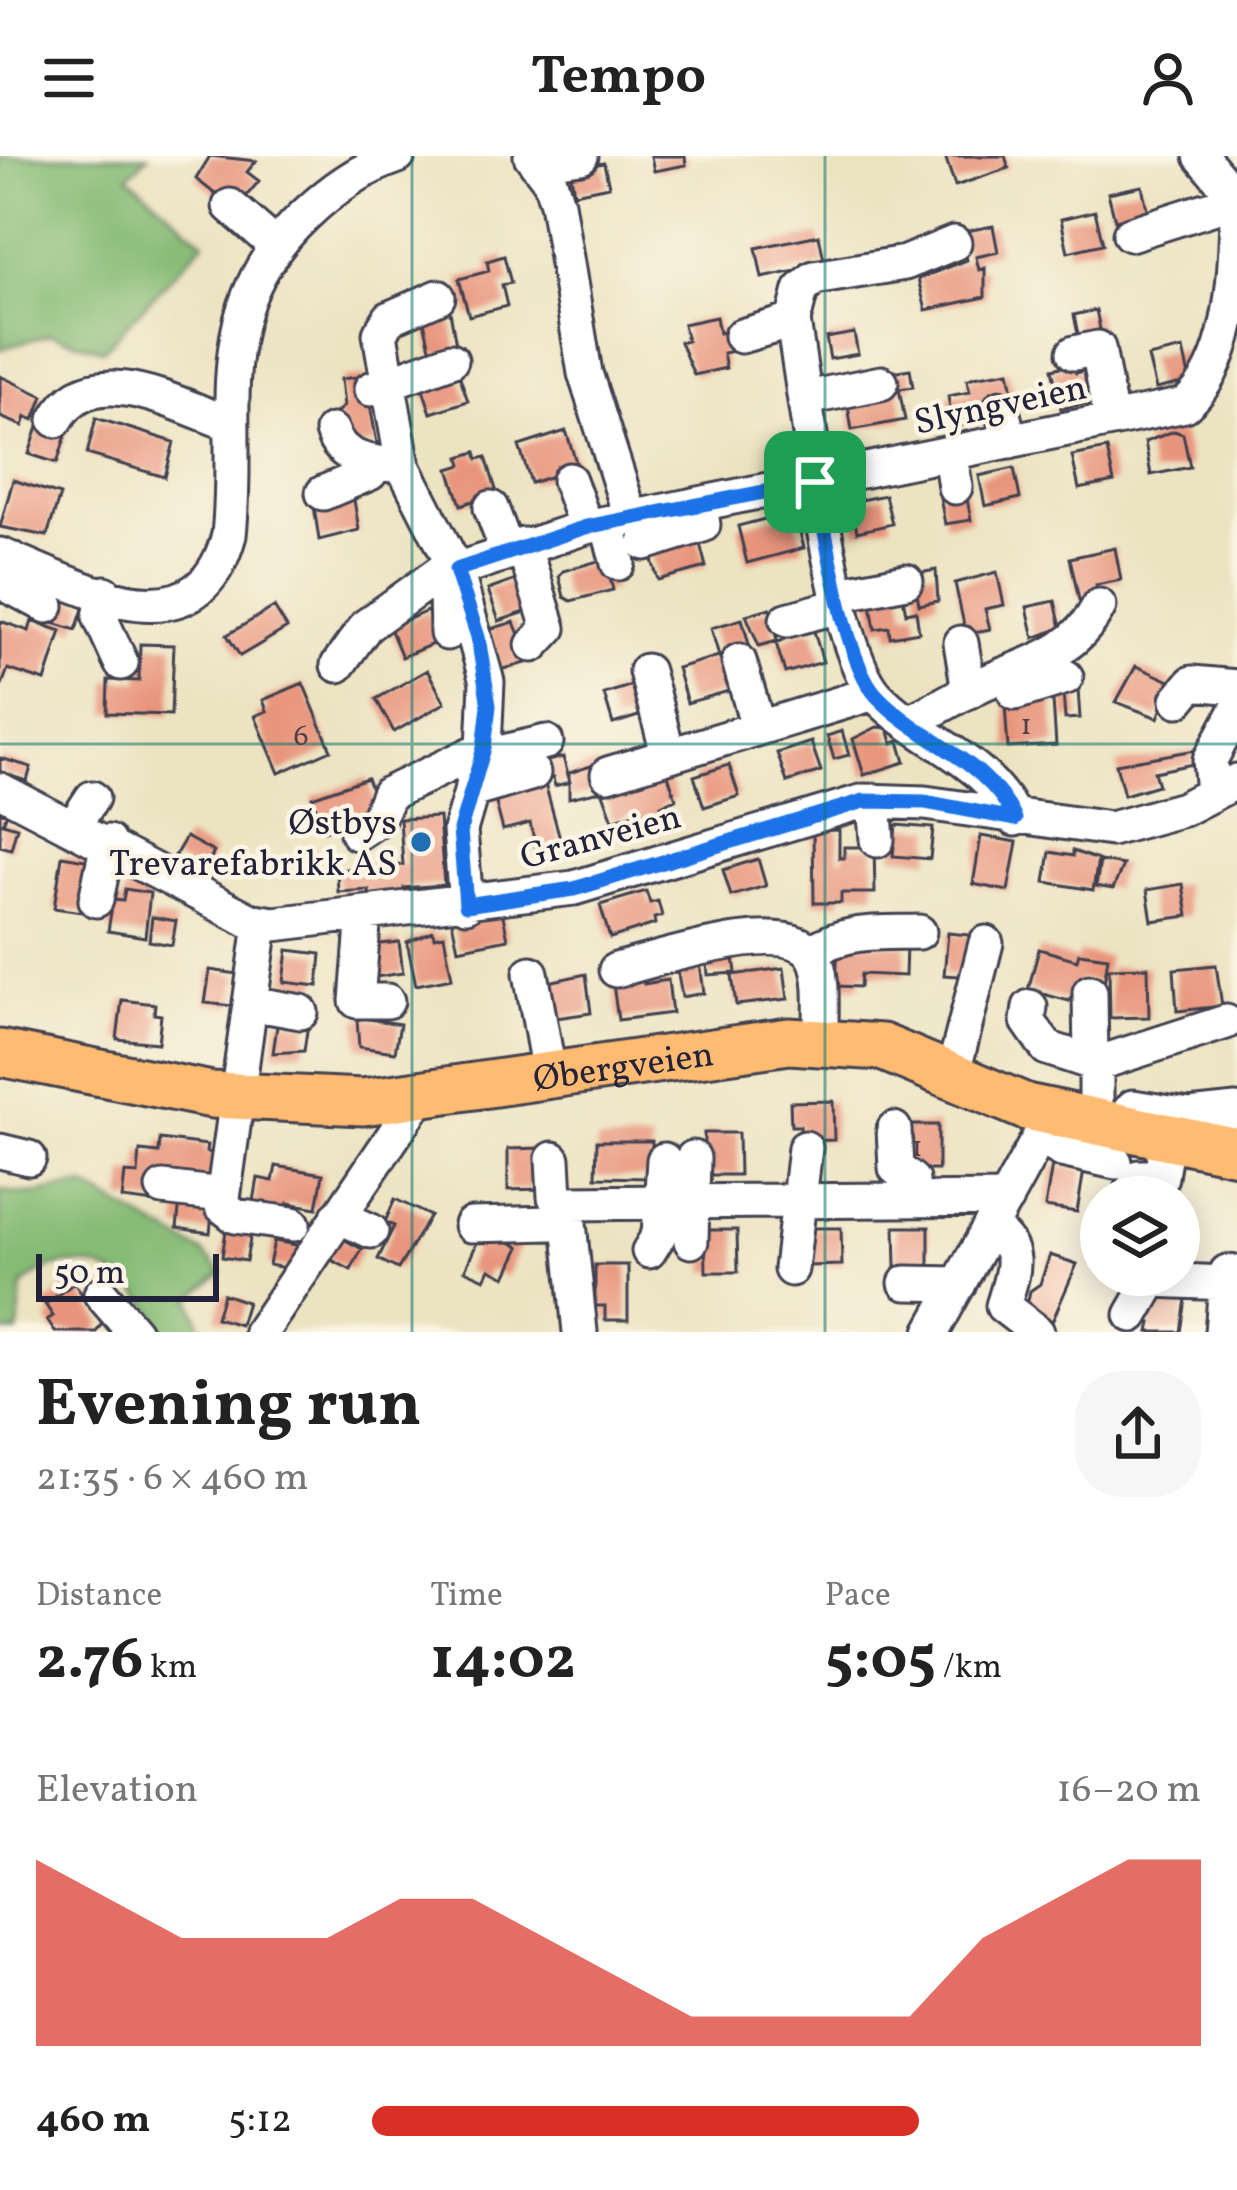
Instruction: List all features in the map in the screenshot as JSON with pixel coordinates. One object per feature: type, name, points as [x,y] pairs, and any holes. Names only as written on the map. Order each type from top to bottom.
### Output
[{"type":"main road","name":"Øbergveien","points":[[0,1053],[136,1071],[241,1098],[309,1102],[419,1098],[821,1041],[882,1047],[1084,1133],[1167,1138],[1237,1151]]},
{"type":"street","points":[[47,606],[11,586],[7,557],[105,592],[164,607],[194,595],[214,575],[230,522],[228,423],[237,322],[276,247],[337,186],[398,156]]},
{"type":"street","points":[[581,156],[534,159],[557,203],[618,535]]},
{"type":"street","points":[[1130,234],[1237,200],[1201,156]]},
{"type":"street","points":[[230,206],[276,247]]},
{"type":"street","name":"Slyngveien","points":[[338,665],[366,626],[455,569],[515,547],[618,535],[700,505],[816,481],[953,470],[1010,441],[1095,429],[1149,410],[1185,405],[1204,369],[1234,279],[1237,219]]},
{"type":"street","points":[[954,243],[904,263],[814,278],[801,290],[793,321],[816,481],[841,599],[874,693],[1003,792],[1015,819]]},
{"type":"street","points":[[359,477],[380,387],[383,324],[438,297]]},
{"type":"street","points":[[741,336],[793,321]]},
{"type":"street","points":[[1074,352],[1098,348],[1095,429]]},
{"type":"street","points":[[380,387],[452,360]]},
{"type":"street","points":[[807,398],[881,383]]},
{"type":"street","points":[[56,420],[64,405],[82,392],[228,423]]},
{"type":"street","points":[[1001,407],[1010,441]]},
{"type":"street","points":[[332,431],[336,444],[357,459],[359,477],[455,569],[487,682],[483,753],[460,830],[466,905]]},
{"type":"street","points":[[569,480],[618,535]]},
{"type":"street","points":[[491,508],[515,547],[549,628],[532,645]]},
{"type":"street","points":[[447,633],[446,591],[455,569]]},
{"type":"street","points":[[787,620],[906,581]]},
{"type":"street","points":[[105,592],[100,617],[122,663]]},
{"type":"street","points":[[908,722],[1069,645],[1099,606]]},
{"type":"street","points":[[961,643],[963,695],[971,707],[1066,677]]},
{"type":"street","points":[[740,661],[758,727]]},
{"type":"street","points":[[646,671],[688,752]]},
{"type":"street","points":[[1178,700],[1192,683],[1237,687]]},
{"type":"street","points":[[608,773],[758,727],[819,722],[874,693]]},
{"type":"street","points":[[1220,791],[1218,737],[1237,710]]},
{"type":"street","points":[[357,833],[379,819],[388,794],[483,753],[540,757],[471,791]]},
{"type":"street","points":[[0,790],[35,792],[84,811],[108,842],[171,895],[270,933],[250,1003],[241,1098],[216,1240]]},
{"type":"street","name":"Granveien","points":[[270,933],[364,913],[432,917],[466,905],[686,865],[798,817],[874,801],[925,802],[1015,819],[1127,831],[1220,791]]},
{"type":"street","points":[[874,801],[877,840]]},
{"type":"street","points":[[96,900],[108,842]]},
{"type":"street","points":[[364,913],[357,1001],[387,1001]]},
{"type":"street","points":[[812,952],[830,938],[919,932]]},
{"type":"street","points":[[952,1077],[986,943]]},
{"type":"street","points":[[616,970],[704,946],[744,950],[797,944],[812,952]]},
{"type":"street","points":[[812,952],[821,1041]]},
{"type":"street","points":[[531,974],[550,1078]]},
{"type":"street","points":[[1084,1133],[1094,1063],[1090,992]]},
{"type":"street","points":[[250,1003],[302,1012]]},
{"type":"street","points":[[1030,1007],[1028,1021],[1047,1048],[1094,1063],[1226,1022]]},
{"type":"street","points":[[261,1332],[419,1098]]},
{"type":"street","points":[[932,1332],[999,1213],[1084,1133],[1133,1107],[1190,1116],[1236,1111]]},
{"type":"street","points":[[894,1129],[896,1168],[912,1180],[913,1199]]},
{"type":"street","points":[[1161,1176],[1167,1138]]},
{"type":"street","points":[[790,1269],[805,1148]]},
{"type":"street","points":[[553,1159],[555,1197],[544,1222],[580,1332]]},
{"type":"street","points":[[678,1159],[678,1203],[691,1241]]},
{"type":"street","points":[[163,1188],[222,1200],[235,1216],[293,1224]]},
{"type":"street","points":[[471,1225],[544,1222],[678,1203],[913,1199],[999,1213]]},
{"type":"street","points":[[649,1251],[678,1203]]},
{"type":"street","points":[[999,1213],[1016,1261],[1001,1319],[1037,1332]]},
{"type":"street","points":[[338,1216],[371,1231]]},
{"type":"street","points":[[1132,1315],[1152,1280],[1231,1276],[1222,1332]]},
{"type":"street","points":[[906,1283],[958,1284]]},
{"type":"street","points":[[101,1294],[134,1332]]},
{"type":"green space","points":[[0,156],[148,156],[128,176],[204,242],[103,350],[51,334],[0,349]]},
{"type":"green space","points":[[84,1186],[202,1252],[222,1273],[191,1298],[203,1332],[163,1332],[153,1311],[122,1279],[83,1264],[42,1272],[22,1286],[18,1332],[0,1332],[0,1190],[35,1194]]},
{"type":"building","points":[[210,156],[256,161],[247,172],[259,181],[244,199],[224,201],[196,179]]},
{"type":"building","points":[[651,156],[685,156],[686,165],[654,171]]},
{"type":"building","points":[[945,156],[1005,156],[1009,168],[955,186]]},
{"type":"building","points":[[604,163],[609,186],[574,193],[570,169]]},
{"type":"building","points":[[1142,186],[1148,213],[1115,220],[1108,193]]},
{"type":"building","points":[[1095,211],[1103,244],[1068,252],[1061,219]]},
{"type":"building","points":[[993,226],[998,252],[976,257],[979,270],[985,268],[985,297],[926,310],[918,279],[967,260],[961,232]]},
{"type":"building","points":[[819,235],[825,265],[762,278],[756,248]]},
{"type":"building","points":[[504,256],[511,283],[502,285],[507,306],[469,316],[459,279],[489,271],[487,261]]},
{"type":"building","points":[[449,306],[457,350],[432,356],[422,313]]},
{"type":"building","points":[[1096,310],[1101,334],[1079,339],[1074,315]]},
{"type":"building","points":[[716,317],[719,333],[730,331],[734,351],[723,353],[726,368],[694,375],[680,342],[687,341],[683,324]]},
{"type":"building","points":[[854,333],[858,354],[830,359],[826,338]]},
{"type":"building","points":[[1183,349],[1190,381],[1156,389],[1148,357]]},
{"type":"building","points":[[1074,364],[1076,373],[1089,370],[1096,401],[1061,409],[1052,369]]},
{"type":"building","points":[[910,369],[913,387],[899,389],[905,420],[852,430],[847,400],[886,373]]},
{"type":"building","points":[[458,371],[468,401],[431,413],[421,383]]},
{"type":"building","points":[[1009,371],[1015,402],[994,420],[953,427],[948,396],[970,392],[967,380],[974,377]]},
{"type":"building","points":[[0,376],[43,396],[34,420],[26,417],[23,426],[0,417]]},
{"type":"building","points":[[365,376],[377,444],[347,448],[336,413],[344,406],[341,379]]},
{"type":"building","points":[[96,418],[174,442],[165,477],[87,454]]},
{"type":"building","points":[[39,424],[67,432],[57,463],[29,454]]},
{"type":"building","points":[[566,431],[578,468],[531,483],[519,446]]},
{"type":"building","points":[[1174,431],[1183,434],[1190,467],[1151,475],[1145,442]]},
{"type":"building","points":[[1107,449],[1114,482],[1079,489],[1072,456]]},
{"type":"building","points":[[476,452],[478,459],[486,457],[497,493],[461,505],[449,469],[462,465],[460,457]]},
{"type":"building","points":[[1014,468],[1020,498],[985,506],[979,476]]},
{"type":"building","points":[[13,480],[60,495],[47,536],[0,527]]},
{"type":"building","points":[[965,488],[971,520],[945,524],[939,492]]},
{"type":"building","points":[[885,495],[892,524],[857,532],[851,502]]},
{"type":"building","points":[[354,500],[359,530],[319,540],[314,506]]},
{"type":"building","points":[[788,513],[789,520],[796,518],[804,548],[747,563],[738,526]]},
{"type":"building","points":[[698,536],[706,567],[658,580],[649,550]]},
{"type":"building","points":[[1115,548],[1121,580],[1096,585],[1099,596],[1079,600],[1070,558]]},
{"type":"building","points":[[605,559],[613,590],[571,601],[564,597],[559,576],[563,571]]},
{"type":"building","points":[[936,570],[938,601],[919,605],[914,574]]},
{"type":"building","points":[[997,572],[1004,605],[985,609],[990,629],[966,634],[955,583]]},
{"type":"building","points":[[527,576],[537,608],[499,621],[488,590]]},
{"type":"building","points":[[52,592],[85,603],[76,630],[43,620]]},
{"type":"building","points":[[869,592],[902,592],[906,613],[916,611],[919,632],[890,637],[889,627],[875,629]]},
{"type":"building","points":[[1055,601],[1061,628],[1034,638],[1027,607]]},
{"type":"building","points":[[274,607],[287,628],[240,656],[227,635]]},
{"type":"building","points":[[770,608],[777,641],[759,646],[746,615]]},
{"type":"building","points":[[427,611],[440,641],[402,657],[390,628]]},
{"type":"building","points":[[742,619],[750,648],[719,656],[711,628]]},
{"type":"building","points":[[0,621],[29,631],[32,621],[61,631],[45,681],[8,669],[0,690]]},
{"type":"building","points":[[514,622],[530,662],[500,670],[490,629]]},
{"type":"building","points":[[805,630],[814,631],[823,662],[785,673],[776,643]]},
{"type":"building","points":[[140,644],[174,645],[171,715],[107,713],[108,680],[139,681]]},
{"type":"building","points":[[719,656],[732,681],[726,682],[729,691],[687,703],[677,668]]},
{"type":"building","points":[[1136,666],[1172,682],[1158,718],[1116,702]]},
{"type":"building","points":[[427,670],[445,703],[394,732],[376,699]]},
{"type":"building","points":[[642,682],[651,712],[613,724],[604,694]]},
{"type":"building","points":[[303,683],[331,750],[279,773],[255,716],[267,711],[263,700]]},
{"type":"building","points":[[1078,689],[1080,718],[1065,719],[1063,691]]},
{"type":"building","points":[[1053,701],[1056,745],[1008,748],[1005,705]]},
{"type":"building","points":[[877,727],[888,728],[892,743],[899,741],[905,762],[864,775],[853,739]]},
{"type":"building","points":[[842,731],[849,755],[834,759],[827,736]]},
{"type":"building","points":[[811,742],[821,771],[787,782],[777,753]]},
{"type":"building","points":[[1195,750],[1193,764],[1154,772],[1158,785],[1124,795],[1116,764]]},
{"type":"building","points":[[563,757],[570,782],[555,786],[553,778],[545,780],[540,763]]},
{"type":"building","points":[[0,758],[31,767],[27,781],[0,773]]},
{"type":"building","points":[[597,764],[605,790],[569,798],[569,773]]},
{"type":"building","points":[[729,765],[739,796],[704,807],[694,776]]},
{"type":"building","points":[[667,772],[676,799],[661,805],[664,814],[638,823],[634,813],[613,820],[603,793]]},
{"type":"building","points":[[367,778],[379,812],[324,831],[312,797]]},
{"type":"building","points":[[545,784],[563,849],[538,855],[530,823],[503,830],[494,796]]},
{"type":"building","points":[[0,811],[7,813],[3,823],[17,827],[11,849],[0,846]]},
{"type":"building","name":"Østbys Trevarefabrikk AS","points":[[439,817],[444,885],[404,888],[405,899],[370,901],[369,890],[338,892],[337,870],[403,865],[400,819]]},
{"type":"building","points":[[896,825],[933,828],[930,859],[893,856]]},
{"type":"building","points":[[839,830],[839,858],[844,858],[844,847],[874,847],[875,893],[841,893],[841,903],[814,903],[813,831]]},
{"type":"building","points":[[981,836],[1017,842],[1008,891],[973,884]]},
{"type":"building","points":[[186,837],[214,852],[202,875],[173,859]]},
{"type":"building","points":[[1073,851],[1098,860],[1093,890],[1045,882],[1050,852],[1073,856]]},
{"type":"building","points":[[62,856],[97,862],[89,913],[54,908]]},
{"type":"building","points":[[758,859],[766,886],[731,896],[723,870]]},
{"type":"building","points":[[1100,861],[1123,865],[1113,889],[1096,886]]},
{"type":"building","points":[[1183,884],[1188,916],[1152,921],[1147,890]]},
{"type":"building","points":[[125,889],[150,893],[145,937],[108,931],[113,900],[123,901]]},
{"type":"building","points":[[646,891],[650,903],[658,901],[662,916],[654,918],[655,924],[610,938],[600,905]]},
{"type":"building","points":[[502,911],[508,939],[458,949],[452,921]]},
{"type":"building","points":[[152,917],[176,921],[172,945],[149,941]]},
{"type":"building","points":[[433,931],[434,937],[444,935],[452,978],[416,985],[407,942]]},
{"type":"building","points":[[948,933],[979,936],[975,977],[944,975]]},
{"type":"building","points":[[399,942],[403,973],[375,977],[371,945]]},
{"type":"building","points":[[838,942],[906,945],[905,976],[861,974],[860,987],[836,986]]},
{"type":"building","points":[[733,949],[736,973],[708,975],[706,952]]},
{"type":"building","points":[[1039,949],[1077,960],[1079,953],[1108,957],[1104,983],[1080,980],[1069,1001],[1028,990]]},
{"type":"building","points":[[288,950],[321,954],[318,986],[284,982]]},
{"type":"building","points":[[700,964],[704,993],[682,997],[677,968]]},
{"type":"building","points":[[1216,965],[1222,1006],[1177,1011],[1174,969]]},
{"type":"building","points":[[1148,967],[1149,1017],[1110,1018],[1109,968]]},
{"type":"building","points":[[784,968],[788,999],[736,1005],[732,975]]},
{"type":"building","points":[[210,970],[238,974],[233,1006],[205,1003]]},
{"type":"building","points":[[643,973],[644,984],[668,980],[672,1013],[618,1020],[612,977]]},
{"type":"building","points":[[586,974],[591,1013],[549,1019],[544,983]]},
{"type":"building","points":[[122,1000],[155,1004],[154,1014],[161,1015],[158,1043],[117,1039]]},
{"type":"building","points":[[278,1019],[308,1024],[304,1051],[273,1053]]},
{"type":"building","points":[[357,1020],[400,1024],[395,1052],[359,1047]]},
{"type":"building","points":[[833,1101],[834,1140],[800,1141],[800,1126],[791,1126],[790,1102]]},
{"type":"building","points":[[904,1125],[938,1125],[938,1170],[904,1170]]},
{"type":"building","points":[[704,1133],[738,1133],[739,1175],[704,1175]]},
{"type":"building","points":[[160,1139],[207,1145],[206,1152],[220,1154],[217,1183],[158,1176],[155,1203],[122,1199],[125,1173],[138,1174],[140,1151],[159,1153]]},
{"type":"building","points":[[597,1141],[652,1141],[652,1178],[596,1177]]},
{"type":"building","points":[[543,1148],[543,1189],[508,1190],[508,1149]]},
{"type":"building","points":[[1052,1165],[1084,1170],[1077,1212],[1045,1207]]},
{"type":"building","points":[[276,1166],[323,1174],[317,1208],[288,1203],[287,1213],[253,1207],[258,1178],[273,1181]]},
{"type":"building","points":[[395,1199],[430,1216],[398,1269],[378,1259],[394,1226],[385,1222]]},
{"type":"building","points":[[180,1200],[213,1204],[210,1233],[177,1228]]},
{"type":"building","points":[[227,1224],[252,1228],[246,1261],[222,1257]]},
{"type":"building","points":[[895,1227],[929,1227],[929,1267],[896,1267]]},
{"type":"building","points":[[808,1228],[841,1228],[842,1265],[808,1266]]},
{"type":"building","points":[[483,1229],[520,1247],[506,1277],[490,1269],[485,1279],[465,1270]]},
{"type":"building","points":[[705,1230],[737,1230],[738,1272],[706,1272]]},
{"type":"building","points":[[339,1237],[362,1249],[351,1270],[328,1258]]},
{"type":"building","points":[[274,1241],[301,1246],[296,1270],[269,1265]]},
{"type":"building","points":[[1050,1255],[1077,1264],[1051,1324],[1025,1315],[1030,1291],[1040,1284]]},
{"type":"building","points":[[595,1265],[628,1265],[628,1320],[605,1320],[605,1306],[595,1306]]},
{"type":"building","points":[[74,1283],[102,1323],[96,1332],[55,1332],[47,1320],[53,1316],[45,1304]]},
{"type":"building","points":[[223,1294],[247,1302],[240,1325],[216,1318]]},
{"type":"building","points":[[1154,1296],[1186,1299],[1181,1332],[1149,1332],[1151,1323],[1141,1321]]},
{"type":"place","name":"Østbys Trevarefabrikk AS","points":[[421,842]]},
{"type":"route","points":[[815,482],[849,637],[874,693],[1003,792],[1015,819],[925,802],[864,801],[798,817],[574,889],[466,905],[460,830],[481,764],[489,706],[478,637],[456,570],[586,527],[815,482]]}]
